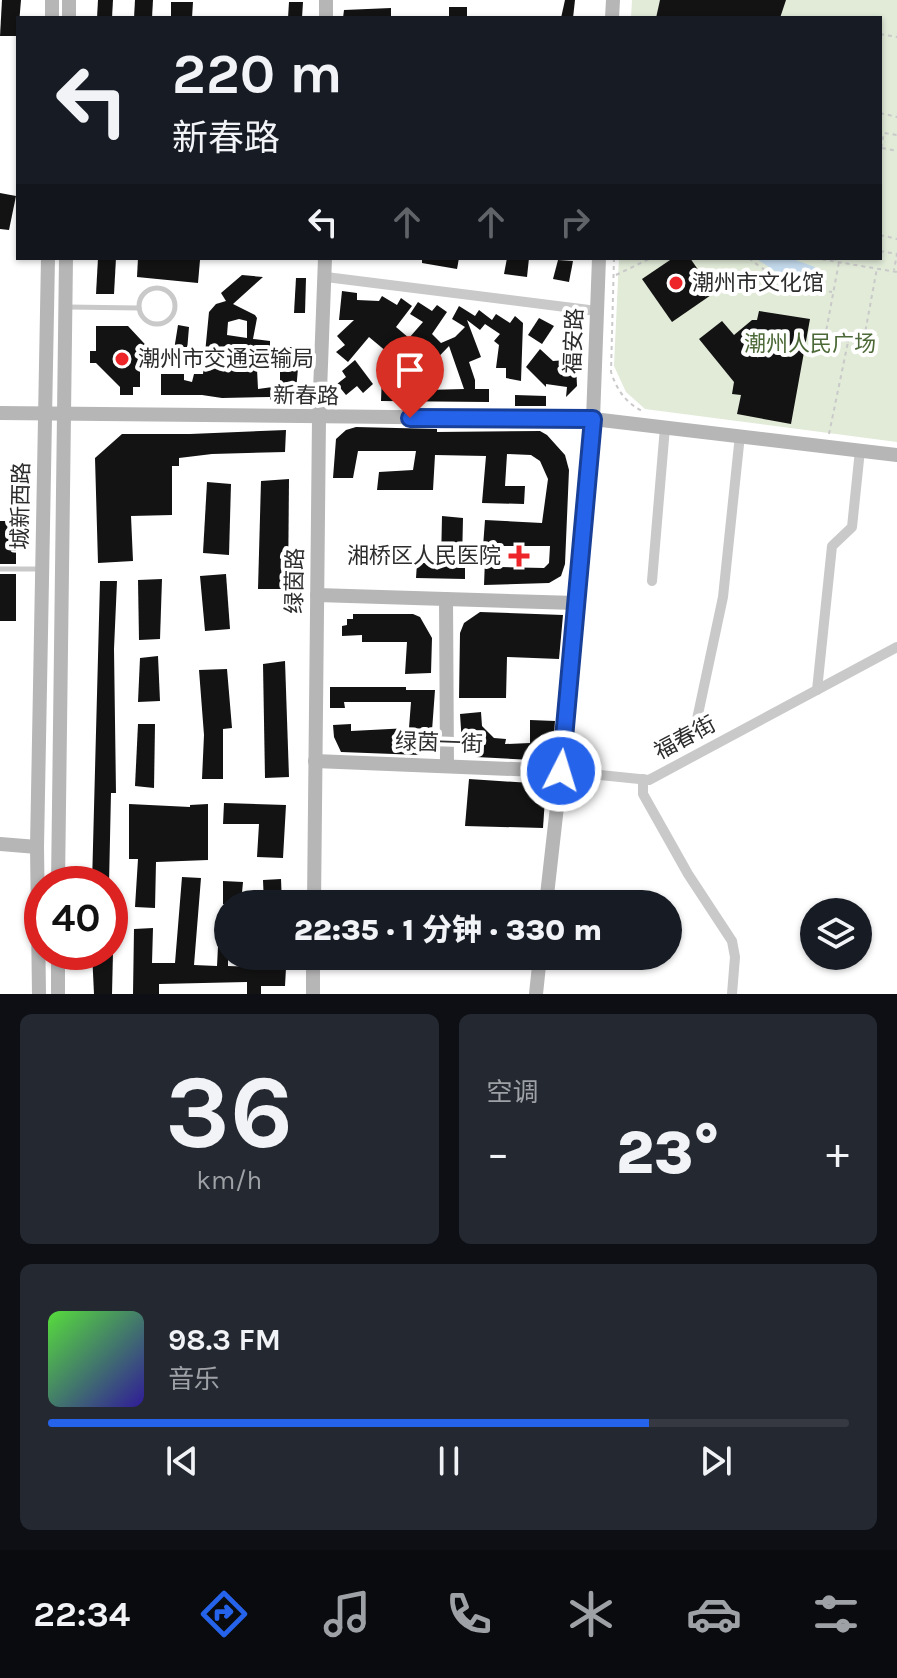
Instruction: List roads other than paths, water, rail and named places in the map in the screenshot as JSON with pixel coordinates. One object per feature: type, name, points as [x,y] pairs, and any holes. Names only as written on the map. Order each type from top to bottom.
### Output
[{"type":"street","name":"城新西路","points":[[39,994],[37,847],[48,260]]},
{"type":"street","name":"城新西路","points":[[58,866],[66,260]]},
{"type":"street","name":"绿茵路","points":[[314,890],[319,418],[325,260]]},
{"type":"street","name":"福安路","points":[[548,890],[593,419],[599,260]]},
{"type":"street","points":[[326,277],[597,311]]},
{"type":"street","name":"新春路","points":[[0,413],[593,419],[897,455]]},
{"type":"street","points":[[652,581],[665,427]]},
{"type":"street","points":[[697,719],[723,597],[740,435]]},
{"type":"street","points":[[817,690],[832,546],[852,527],[860,450]]},
{"type":"street","points":[[317,595],[576,603]]},
{"type":"street","points":[[446,599],[447,765]]},
{"type":"street","name":"福春街","points":[[561,771],[649,780],[897,647]]},
{"type":"street","name":"绿茵一街","points":[[315,761],[561,771]]},
{"type":"street","points":[[643,779],[643,794],[688,874],[732,941],[735,957],[732,994]]},
{"type":"street","points":[[0,844],[37,847]]},
{"type":"street","points":[[58,970],[58,994]]},
{"type":"street","points":[[313,970],[313,994]]},
{"type":"street","points":[[536,994],[539,970]]},
{"type":"lane","points":[[150,289],[167,291],[174,300],[171,317],[161,324],[144,319],[139,308],[142,297],[150,289]]},
{"type":"lane","points":[[66,307],[139,308]]},
{"type":"lane","points":[[0,569],[42,569]]},
{"type":"water","points":[[758,260],[796,260],[815,267],[813,283],[775,271]]},
{"type":"place","name":"潮州市文化馆","points":[[676,283]]},
{"type":"place","name":"潮州市交通运输局","points":[[122,359]]},
{"type":"place","name":"湘桥区人民医院","points":[[519,556]]},
{"type":"park label","name":"潮州人民广场","points":[[810,344]]}]
